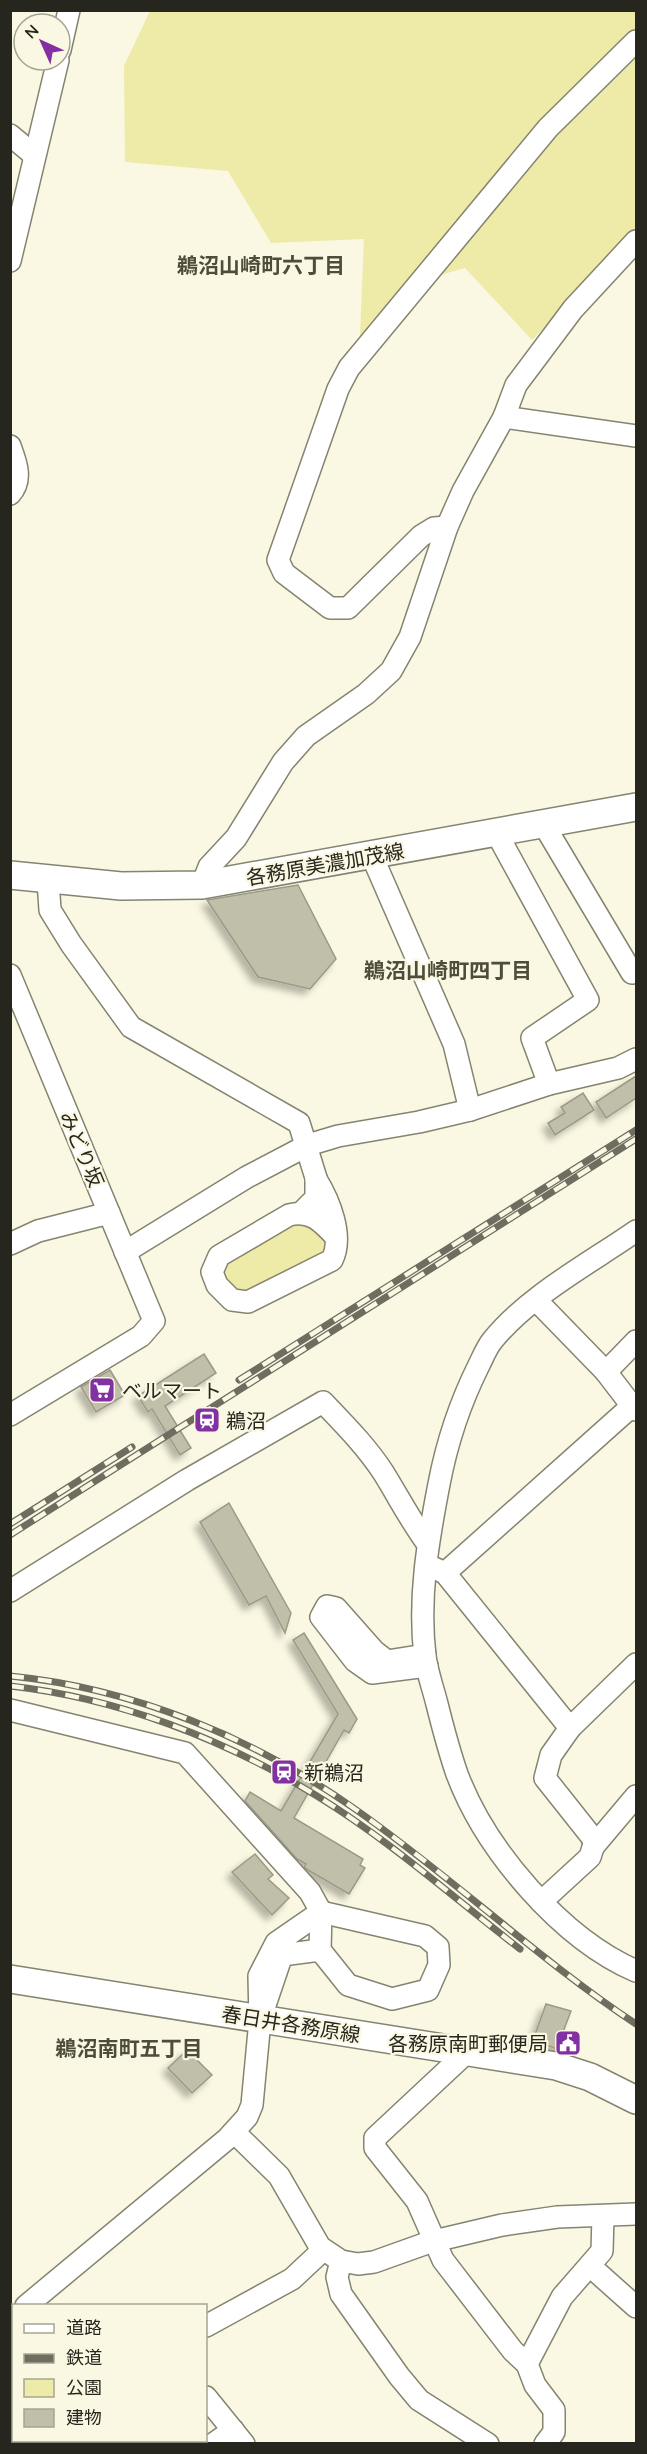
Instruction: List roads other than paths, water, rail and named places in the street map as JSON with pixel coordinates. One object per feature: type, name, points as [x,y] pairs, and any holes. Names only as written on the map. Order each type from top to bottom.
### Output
[{"type":"main road","name":"各務原美濃加茂線","points":[[10,875],[121,886],[201,885],[636,807]]},
{"type":"main road","name":"春日井各務原線","points":[[10,1978],[556,2066],[590,2077],[636,2100]]},
{"type":"street","points":[[447,527],[434,528],[421,536],[348,608],[330,608],[284,573],[278,560],[338,389],[349,368],[548,128],[636,41]]},
{"type":"street","points":[[11,257],[55,72]]},
{"type":"street","points":[[10,135],[34,155]]},
{"type":"street","points":[[201,885],[209,867],[236,837],[283,762],[306,736],[366,694],[391,670],[410,637],[447,527],[463,491],[504,417],[516,384],[573,309],[636,241]]},
{"type":"street","points":[[504,417],[636,436]]},
{"type":"street","points":[[10,447],[18,467],[15,489],[10,494]]},
{"type":"street","points":[[544,825],[632,973],[636,972]]},
{"type":"street","points":[[496,832],[588,1000],[532,1038],[549,1084]]},
{"type":"street","points":[[372,856],[454,1044],[470,1110]]},
{"type":"street","points":[[48,880],[50,910],[131,1027],[299,1123],[308,1145],[316,1178],[316,1198],[302,1212],[289,1215],[219,1256],[212,1272],[217,1285],[232,1300],[248,1302],[332,1260],[336,1251],[336,1236],[327,1198],[316,1178]]},
{"type":"street","name":"みどり坂","points":[[10,975],[154,1321],[141,1336],[10,1415]]},
{"type":"street","points":[[125,1252],[247,1177],[308,1145],[338,1136],[419,1122],[470,1110],[549,1084],[618,1068],[636,1059]]},
{"type":"street","points":[[302,1212],[319,1218],[336,1236]]},
{"type":"street","points":[[10,1244],[38,1231],[109,1213]]},
{"type":"street","points":[[636,1231],[536,1300],[492,1341],[467,1389],[447,1441],[426,1553],[423,1604],[426,1660],[458,1776],[488,1834],[541,1902],[578,1937],[609,1959],[636,1971]]},
{"type":"street","points":[[445,1573],[634,1408],[606,1372],[536,1300]]},
{"type":"street","points":[[606,1372],[636,1341]]},
{"type":"street","points":[[10,1591],[187,1480],[323,1402],[356,1437],[382,1471],[414,1525],[426,1553],[445,1573],[570,1728]]},
{"type":"street","points":[[327,1606],[336,1608],[374,1651],[387,1661],[426,1660],[372,1673],[355,1661],[321,1617],[327,1606]]},
{"type":"street","points":[[541,1902],[590,1857],[595,1841],[545,1778],[551,1755],[570,1728],[636,1664]]},
{"type":"street","points":[[10,1710],[185,1753],[310,1892],[321,1912],[320,1950],[348,1985],[392,1999],[428,1990],[439,1965],[438,1947],[425,1936],[321,1912],[276,1943],[259,1976],[260,2020],[252,2105],[247,2117],[234,2132],[28,2304]]},
{"type":"street","points":[[593,1846],[636,1796]]},
{"type":"street","points":[[260,2020],[282,1955],[320,1950]]},
{"type":"street","points":[[466,2053],[375,2138],[375,2148],[413,2195],[434,2241],[458,2280],[513,2351],[527,2364],[535,2385],[554,2410],[554,2432],[545,2444]]},
{"type":"street","points":[[234,2132],[279,2176],[309,2232],[323,2250],[341,2261],[358,2264],[374,2262],[434,2241],[511,2224],[557,2217],[636,2214]]},
{"type":"street","points":[[527,2364],[555,2308],[602,2251],[603,2216]]},
{"type":"street","points":[[207,2325],[292,2279],[323,2250]]},
{"type":"street","points":[[341,2261],[337,2277],[341,2294],[406,2384],[419,2400],[488,2444]]},
{"type":"street","points":[[590,2266],[636,2307]]},
{"type":"street","points":[[207,2398],[238,2437],[213,2444]]},
{"type":"railway","points":[[239,1380],[636,1130]]},
{"type":"railway","points":[[10,1535],[636,1139]]},
{"type":"railway","points":[[10,1524],[132,1447]]},
{"type":"railway","points":[[10,1676],[56,1682],[147,1705],[191,1720],[276,1760],[316,1783],[391,1835],[564,1973],[636,2024]]},
{"type":"railway","points":[[10,1686],[90,1700],[130,1711],[207,1739],[282,1775],[370,1831],[520,1949]]},
{"type":"place","name":"ベルマート","points":[[102,1390]]},
{"type":"place","name":"鵜沼","points":[[207,1420]]},
{"type":"place","name":"新鵜沼","points":[[284,1772]]},
{"type":"place","name":"各務原南町郵便局","points":[[568,2043]]},
{"type":"district","name":"鵜沼山崎町六丁目","points":[[261,265]]},
{"type":"district","name":"鵜沼山崎町四丁目","points":[[448,970]]},
{"type":"district","name":"鵜沼南町五丁目","points":[[129,2048]]}]
